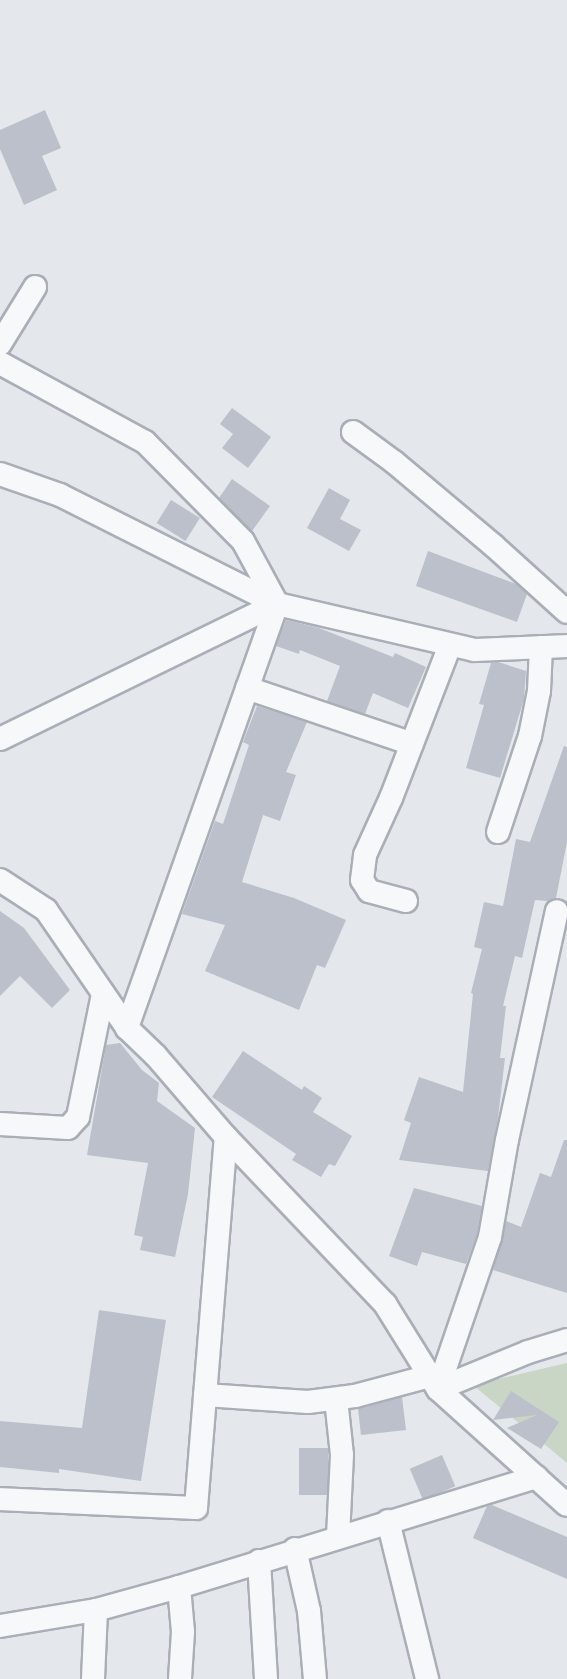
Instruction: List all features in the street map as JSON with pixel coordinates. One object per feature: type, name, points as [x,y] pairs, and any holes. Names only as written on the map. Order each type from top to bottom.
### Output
[{"type":"street","points":[[0,344],[35,286]]},
{"type":"street","points":[[0,363],[145,442],[243,541],[278,604],[127,1028]]},
{"type":"street","points":[[353,432],[394,462],[494,546],[567,612]]},
{"type":"street","points":[[0,474],[60,495],[278,604],[475,650],[567,646]]},
{"type":"street","points":[[0,738],[278,604]]},
{"type":"street","points":[[406,901],[369,891],[362,880],[365,855],[392,798],[450,645]]},
{"type":"street","points":[[498,832],[530,736],[539,691],[541,647]]},
{"type":"street","points":[[248,688],[412,744]]},
{"type":"street","points":[[0,879],[46,910],[127,1028],[156,1056],[226,1137],[385,1304],[434,1383],[567,1504]]},
{"type":"street","points":[[434,1383],[490,1237],[507,1140],[557,911]]},
{"type":"street","points":[[0,1124],[68,1128],[78,1117],[103,994]]},
{"type":"street","points":[[0,1499],[196,1508],[226,1137]]},
{"type":"street","points":[[205,1395],[308,1402],[336,1399],[434,1383],[567,1340]]},
{"type":"street","points":[[336,1399],[342,1455],[338,1536]]},
{"type":"street","points":[[0,1626],[96,1610],[179,1587],[295,1549],[536,1477]]},
{"type":"street","points":[[388,1521],[427,1679]]},
{"type":"street","points":[[295,1549],[309,1611],[315,1679]]},
{"type":"street","points":[[259,1562],[266,1679]]},
{"type":"street","points":[[179,1587],[183,1632],[180,1679]]},
{"type":"street","points":[[93,1679],[96,1610]]},
{"type":"green space","points":[[567,1363],[567,1463],[473,1385]]},
{"type":"building","points":[[45,110],[61,148],[42,156],[57,190],[24,205],[0,149],[0,130]]},
{"type":"building","points":[[232,408],[271,437],[248,468],[222,448],[233,434],[220,424]]},
{"type":"building","points":[[232,479],[270,506],[252,531],[219,498]]},
{"type":"building","points":[[329,488],[350,500],[340,519],[361,530],[349,551],[307,528]]},
{"type":"building","points":[[171,500],[200,518],[186,541],[157,523]]},
{"type":"building","points":[[428,551],[516,584],[527,594],[517,622],[416,586]]},
{"type":"building","points":[[286,620],[319,628],[393,657],[395,653],[426,667],[408,708],[373,693],[365,714],[327,701],[340,666],[300,650],[299,654],[276,646]]},
{"type":"building","points":[[498,662],[526,671],[524,699],[500,778],[466,768],[484,705],[479,704],[491,663]]},
{"type":"building","points":[[257,706],[307,722],[286,772],[296,775],[280,821],[263,815],[242,882],[294,898],[346,920],[325,968],[317,965],[299,1010],[205,971],[225,925],[182,914],[215,821],[223,824],[249,745],[243,742]]},
{"type":"building","points":[[564,746],[567,747],[567,842],[556,898],[548,901],[535,900],[522,958],[515,956],[503,1006],[506,1006],[500,1058],[505,1058],[498,1118],[488,1171],[399,1160],[411,1123],[404,1120],[419,1077],[463,1092],[473,994],[471,993],[482,949],[474,947],[484,902],[503,906],[516,839],[530,842]]},
{"type":"building","points":[[0,911],[24,928],[70,990],[52,1008],[20,976],[0,996]]},
{"type":"building","points":[[120,1043],[142,1070],[159,1083],[157,1101],[195,1128],[188,1194],[175,1257],[140,1250],[143,1237],[134,1235],[148,1163],[87,1155],[106,1045]]},
{"type":"building","points":[[243,1051],[302,1090],[304,1086],[322,1098],[313,1112],[352,1136],[335,1166],[329,1164],[321,1177],[292,1160],[296,1154],[212,1097]]},
{"type":"building","points":[[564,1140],[567,1140],[567,1293],[493,1270],[506,1221],[521,1227],[540,1173],[551,1177]]},
{"type":"building","points":[[414,1188],[482,1206],[477,1234],[466,1264],[422,1252],[417,1266],[389,1256]]},
{"type":"building","points":[[99,1310],[166,1320],[141,1481],[59,1469],[59,1473],[0,1467],[0,1421],[82,1428]]},
{"type":"building","points":[[511,1391],[559,1422],[541,1449],[507,1428],[537,1415],[493,1420]]},
{"type":"building","points":[[402,1397],[406,1430],[361,1435],[358,1409]]},
{"type":"building","points":[[299,1448],[328,1448],[328,1495],[299,1495]]},
{"type":"building","points":[[442,1455],[455,1486],[423,1500],[410,1469]]},
{"type":"building","points":[[492,1505],[567,1537],[567,1579],[473,1538],[487,1506]]}]
